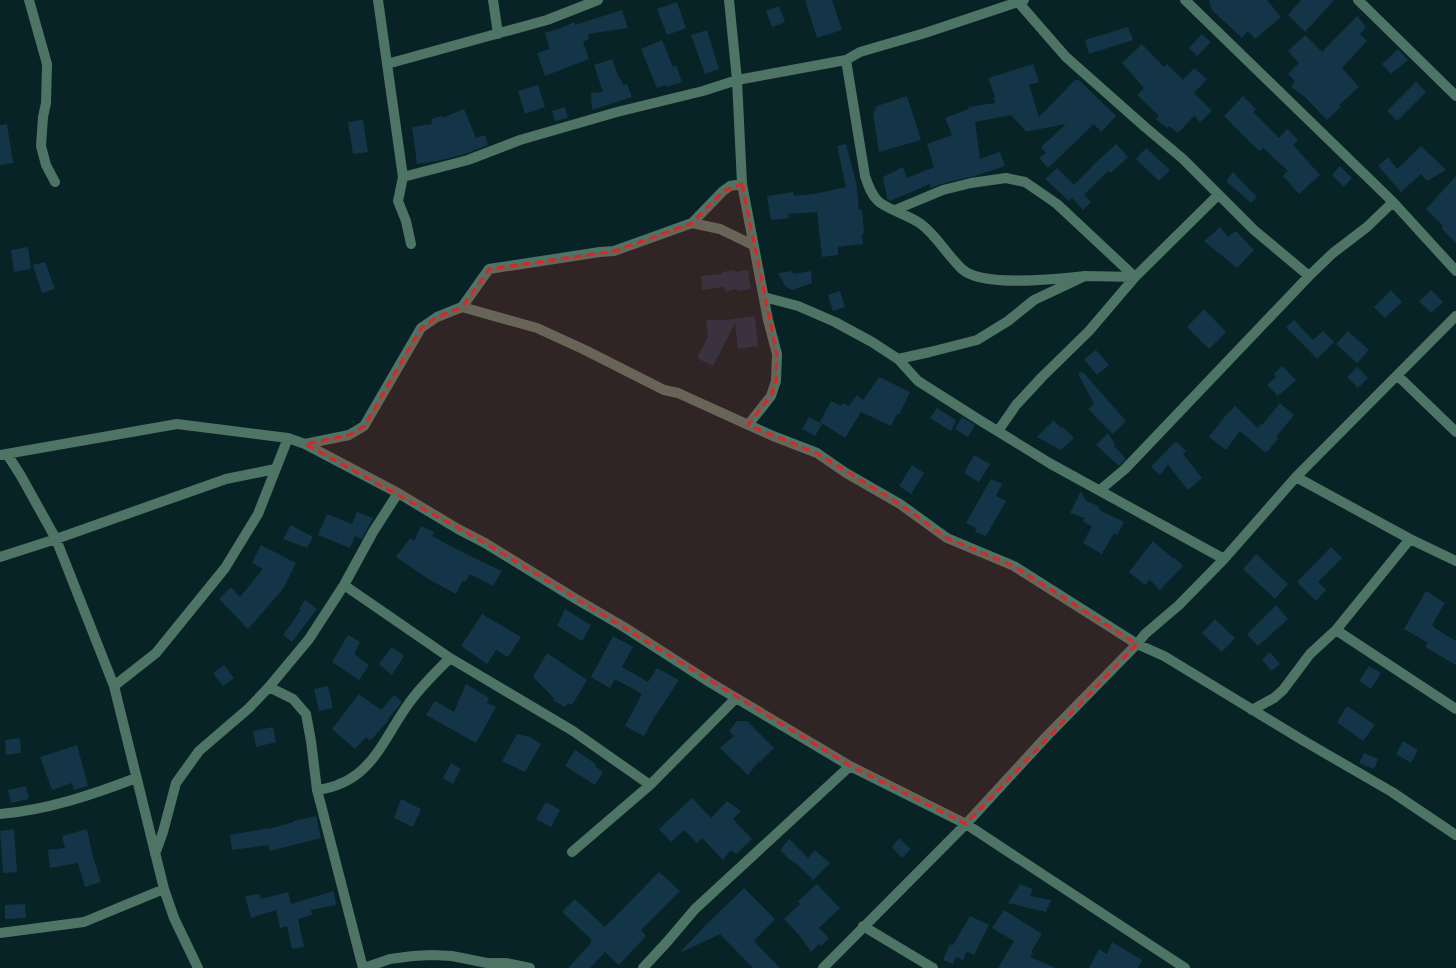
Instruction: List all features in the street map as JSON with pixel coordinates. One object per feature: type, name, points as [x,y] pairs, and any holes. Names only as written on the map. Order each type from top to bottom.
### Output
[{"type":"street","points":[[29,0],[47,64],[46,104],[43,117],[41,146],[46,165],[55,182]]},
{"type":"street","points":[[378,0],[403,177],[398,201],[406,221],[411,244]]},
{"type":"street","points":[[493,0],[498,34]]},
{"type":"street","points":[[387,64],[547,20],[598,0]]},
{"type":"street","points":[[729,0],[737,80],[742,184],[753,245],[777,354],[776,381],[771,396],[748,425]]},
{"type":"street","points":[[1185,0],[1393,202],[1456,271]]},
{"type":"street","points":[[1358,0],[1456,96]]},
{"type":"street","points":[[403,177],[468,160],[520,140],[547,132],[737,80],[846,60],[860,52],[1021,1],[1066,57],[1145,127],[1183,158],[1254,230],[1309,276]]},
{"type":"street","points":[[846,60],[865,176],[871,192],[878,202],[921,224],[963,270],[974,276],[1003,280],[1030,281],[1085,276],[1135,277]]},
{"type":"street","points":[[895,210],[943,190],[972,183],[1006,178],[1025,182],[1057,204],[1135,277]]},
{"type":"street","points":[[305,444],[349,435],[364,426],[421,328],[437,317],[462,307],[489,270],[614,251],[692,222],[723,191],[730,186],[742,184]]},
{"type":"street","points":[[998,431],[1016,405],[1089,331],[1135,277],[1218,195]]},
{"type":"street","points":[[1100,490],[1125,469],[1309,276],[1333,253],[1367,228],[1393,202]]},
{"type":"street","points":[[692,222],[720,229],[753,245]]},
{"type":"street","points":[[898,359],[977,340],[1008,321],[1034,300],[1085,276]]},
{"type":"street","points":[[764,297],[798,306],[835,322],[872,342],[898,359],[918,381],[1051,464],[1224,559]]},
{"type":"street","points":[[462,307],[537,328],[585,350],[664,390],[678,393],[748,425],[817,453],[846,473],[900,504],[947,538],[1014,566],[1137,644],[1164,656],[1252,710],[1392,792],[1456,834]]},
{"type":"street","points":[[823,968],[966,824],[1046,737],[1145,634],[1179,605],[1224,559],[1296,477],[1456,316]]},
{"type":"street","points":[[1398,376],[1456,432]]},
{"type":"street","points":[[3,455],[177,424],[288,438],[305,444],[398,493],[458,529],[485,543],[736,698],[850,766],[966,824],[1185,968]]},
{"type":"street","points":[[114,686],[156,653],[224,568],[258,514],[288,438]]},
{"type":"street","points":[[3,455],[21,476],[56,539],[114,686],[164,889],[174,918],[198,968]]},
{"type":"street","points":[[0,557],[56,539],[226,479],[275,469]]},
{"type":"street","points":[[1296,477],[1410,539],[1456,561]]},
{"type":"street","points":[[155,854],[163,832],[176,783],[199,751],[248,708],[269,687],[309,639],[344,585],[373,532],[398,493]]},
{"type":"street","points":[[1252,710],[1279,694],[1310,654],[1336,630],[1410,539]]},
{"type":"street","points":[[344,585],[450,658],[573,731],[650,785]]},
{"type":"street","points":[[1336,630],[1456,709]]},
{"type":"street","points":[[317,790],[331,788],[342,784],[354,776],[375,757],[407,706],[423,686],[450,658]]},
{"type":"street","points":[[269,687],[293,699],[306,714],[317,790],[364,968],[390,960],[413,956],[432,955],[452,956],[487,963],[506,963],[530,968]]},
{"type":"street","points":[[572,852],[650,785],[736,698]]},
{"type":"street","points":[[643,968],[695,909],[850,766]]},
{"type":"street","points":[[0,814],[19,812],[64,803],[136,778]]},
{"type":"street","points":[[0,933],[84,922],[164,889]]},
{"type":"street","points":[[864,926],[933,968]]},
{"type":"highlighted area","points":[[742,184],[777,354],[776,381],[771,396],[748,425],[817,453],[900,504],[947,538],[1014,566],[1137,644],[966,824],[850,766],[485,543],[305,444],[349,435],[364,426],[421,328],[437,317],[462,307],[489,269],[614,251],[692,223],[723,191]]},
{"type":"building","points":[[805,0],[832,0],[842,30],[817,38]]},
{"type":"building","points":[[1209,0],[1267,0],[1281,17],[1255,39],[1248,31],[1242,38],[1212,10]]},
{"type":"building","points":[[1301,0],[1334,0],[1305,32],[1288,15]]},
{"type":"building","points":[[677,2],[686,28],[667,35],[657,9]]},
{"type":"building","points":[[779,6],[785,22],[772,27],[766,11]]},
{"type":"building","points":[[622,10],[628,28],[588,34],[589,39],[583,42],[589,59],[545,76],[537,53],[550,49],[545,33],[574,22],[575,25]]},
{"type":"building","points":[[1357,16],[1366,27],[1360,34],[1367,41],[1342,68],[1359,87],[1339,105],[1341,107],[1327,120],[1305,97],[1291,87],[1295,81],[1288,74],[1299,63],[1288,51],[1305,35],[1322,52]]},
{"type":"building","points":[[1128,27],[1133,40],[1089,54],[1085,40]]},
{"type":"building","points":[[707,30],[719,69],[705,74],[691,35]]},
{"type":"building","points":[[1202,34],[1211,42],[1197,56],[1189,48]]},
{"type":"building","points":[[662,40],[673,67],[676,65],[682,82],[657,88],[641,49]]},
{"type":"building","points":[[1142,44],[1164,67],[1167,64],[1183,80],[1194,68],[1207,79],[1194,93],[1212,111],[1200,122],[1194,116],[1178,133],[1169,126],[1167,128],[1156,119],[1159,116],[1137,95],[1144,88],[1122,63]]},
{"type":"building","points":[[1398,49],[1408,60],[1391,74],[1382,64]]},
{"type":"building","points":[[612,59],[619,78],[620,77],[623,85],[627,84],[632,97],[592,110],[591,93],[603,92],[594,65]]},
{"type":"building","points":[[1033,64],[1039,82],[1029,85],[1039,117],[1075,80],[1079,80],[1116,116],[1101,132],[1094,124],[1048,168],[1039,158],[1046,153],[1041,147],[1066,124],[1024,132],[1026,131],[1011,115],[975,122],[980,159],[1000,152],[1005,166],[931,188],[930,184],[890,201],[887,199],[883,177],[903,167],[907,178],[934,167],[927,144],[952,135],[945,118],[969,109],[968,107],[995,103],[995,97],[988,78]]},
{"type":"building","points":[[1416,82],[1426,92],[1397,121],[1387,111]]},
{"type":"building","points":[[538,85],[545,107],[525,114],[518,91]]},
{"type":"building","points":[[907,96],[921,140],[879,152],[873,114],[877,106]]},
{"type":"building","points":[[1243,96],[1256,109],[1253,112],[1279,138],[1287,129],[1298,140],[1293,145],[1320,175],[1299,194],[1283,176],[1288,171],[1263,148],[1259,151],[1224,116]]},
{"type":"building","points":[[565,107],[568,118],[555,121],[552,111]]},
{"type":"building","points":[[464,109],[476,138],[485,135],[488,145],[465,154],[438,161],[417,164],[412,127],[432,124],[431,119],[442,116],[442,118]]},
{"type":"building","points":[[363,120],[368,152],[353,154],[348,122]]},
{"type":"building","points":[[7,124],[13,163],[0,165],[0,125]]},
{"type":"building","points":[[846,144],[856,182],[859,210],[862,210],[864,233],[862,234],[863,244],[838,247],[838,255],[822,257],[817,212],[788,214],[789,218],[771,220],[767,196],[793,192],[794,196],[814,194],[846,187],[837,146]]},
{"type":"building","points":[[1116,144],[1128,157],[1111,173],[1108,171],[1084,195],[1091,202],[1083,210],[1072,198],[1069,201],[1045,179],[1057,168],[1074,185]]},
{"type":"building","points":[[1421,146],[1446,170],[1427,181],[1421,174],[1401,192],[1378,166],[1388,157],[1397,169]]},
{"type":"building","points":[[1146,148],[1170,170],[1159,181],[1136,159]]},
{"type":"building","points":[[1340,166],[1352,178],[1344,187],[1332,175]]},
{"type":"building","points":[[1233,172],[1257,197],[1251,203],[1226,181]]},
{"type":"building","points":[[1456,176],[1456,243],[1441,228],[1443,226],[1426,209]]},
{"type":"building","points":[[1220,227],[1228,237],[1236,231],[1254,250],[1237,268],[1204,241]]},
{"type":"building","points":[[28,247],[31,269],[14,272],[11,250]]},
{"type":"building","points":[[45,262],[55,289],[42,293],[33,265]]},
{"type":"building","points":[[735,270],[735,272],[748,270],[751,289],[738,291],[736,289],[725,292],[724,287],[702,290],[701,276],[722,274],[722,272]]},
{"type":"building","points":[[792,271],[793,274],[811,271],[812,283],[792,290],[785,286],[778,273]]},
{"type":"building","points":[[1391,290],[1402,302],[1385,318],[1374,307]]},
{"type":"building","points":[[1431,290],[1443,302],[1431,313],[1419,301]]},
{"type":"building","points":[[840,291],[845,307],[833,311],[828,295]]},
{"type":"building","points":[[1204,309],[1226,332],[1209,349],[1187,327]]},
{"type":"building","points":[[755,316],[758,346],[738,349],[735,323],[713,366],[697,358],[708,336],[706,320],[726,320]]},
{"type":"building","points":[[1294,320],[1313,340],[1323,331],[1334,342],[1317,359],[1286,327]]},
{"type":"building","points":[[1348,331],[1369,350],[1357,363],[1336,344]]},
{"type":"building","points":[[1096,350],[1109,365],[1097,375],[1084,359]]},
{"type":"building","points":[[1282,366],[1296,380],[1278,396],[1267,385],[1276,377],[1274,374]]},
{"type":"building","points":[[1357,367],[1368,378],[1358,388],[1347,377]]},
{"type":"building","points":[[1082,371],[1126,421],[1113,434],[1088,409],[1094,404],[1078,374]]},
{"type":"building","points":[[879,377],[910,392],[899,415],[897,414],[891,426],[861,412],[845,438],[820,422],[831,401],[841,406],[843,403],[849,406],[857,395],[863,400]]},
{"type":"building","points":[[1280,403],[1294,415],[1276,437],[1278,439],[1266,453],[1240,431],[1226,450],[1209,437],[1235,406],[1258,428]]},
{"type":"building","points":[[937,408],[956,420],[951,431],[930,418]]},
{"type":"building","points":[[809,417],[822,424],[815,436],[802,429]]},
{"type":"building","points":[[962,417],[975,425],[968,437],[955,429]]},
{"type":"building","points":[[1054,420],[1061,428],[1063,427],[1074,438],[1061,450],[1037,437]]},
{"type":"building","points":[[1108,433],[1115,444],[1114,446],[1126,459],[1119,466],[1096,445]]},
{"type":"building","points":[[1176,441],[1186,451],[1183,454],[1202,478],[1188,490],[1168,465],[1160,475],[1151,467]]},
{"type":"building","points":[[974,455],[990,464],[979,482],[964,473]]},
{"type":"building","points":[[912,465],[924,473],[911,494],[899,486]]},
{"type":"building","points":[[991,479],[1002,484],[996,496],[1006,501],[986,536],[975,532],[976,528],[966,523]]},
{"type":"building","points":[[1081,491],[1086,501],[1100,507],[1099,510],[1124,522],[1117,535],[1114,533],[1102,554],[1083,543],[1092,526],[1083,522],[1085,518],[1070,513]]},
{"type":"building","points":[[357,512],[373,518],[362,539],[355,536],[350,548],[318,535],[327,514],[352,524]]},
{"type":"building","points":[[291,525],[313,537],[307,548],[283,539]]},
{"type":"building","points":[[421,526],[434,532],[432,536],[502,571],[493,586],[470,574],[465,582],[463,580],[456,594],[430,580],[396,557],[410,538],[414,541]]},
{"type":"building","points":[[1153,541],[1183,566],[1160,590],[1150,580],[1145,585],[1129,572]]},
{"type":"building","points":[[261,545],[296,563],[283,589],[248,629],[219,599],[231,587],[240,597],[263,569],[252,563]]},
{"type":"building","points":[[1331,547],[1342,558],[1318,582],[1326,590],[1316,601],[1297,582]]},
{"type":"building","points":[[1256,554],[1288,584],[1275,599],[1243,569]]},
{"type":"building","points":[[1426,591],[1445,603],[1432,625],[1456,641],[1456,665],[1425,647],[1428,643],[1404,629]]},
{"type":"building","points":[[305,600],[317,609],[292,642],[283,635],[301,610],[299,609]]},
{"type":"building","points":[[1276,605],[1288,619],[1258,646],[1247,634]]},
{"type":"building","points":[[565,609],[591,625],[582,641],[557,626]]},
{"type":"building","points":[[482,614],[521,637],[508,657],[496,650],[487,664],[461,646]]},
{"type":"building","points":[[1215,619],[1235,638],[1222,652],[1202,633]]},
{"type":"building","points":[[348,635],[360,642],[354,654],[369,665],[359,680],[332,662]]},
{"type":"building","points":[[613,636],[633,647],[622,667],[648,682],[657,668],[679,680],[644,736],[625,726],[642,694],[615,679],[610,688],[591,677]]},
{"type":"building","points":[[392,647],[404,656],[392,675],[379,664]]},
{"type":"building","points":[[1270,652],[1280,664],[1271,671],[1262,659]]},
{"type":"building","points":[[547,653],[587,680],[572,705],[568,703],[565,707],[553,700],[554,698],[533,677]]},
{"type":"building","points":[[224,665],[234,678],[223,686],[213,673]]},
{"type":"building","points":[[1369,666],[1381,673],[1371,689],[1359,681]]},
{"type":"building","points":[[466,684],[489,698],[487,703],[496,707],[476,743],[426,715],[435,701],[454,712]]},
{"type":"building","points":[[328,686],[333,708],[319,711],[314,689]]},
{"type":"building","points":[[359,694],[381,710],[394,695],[402,702],[388,719],[389,720],[370,741],[366,737],[355,749],[332,729]]},
{"type":"building","points":[[1347,706],[1375,725],[1363,741],[1337,722]]},
{"type":"building","points":[[737,721],[747,721],[774,748],[760,762],[759,761],[748,775],[720,748],[734,736],[729,731]]},
{"type":"building","points":[[273,727],[276,742],[256,747],[253,731]]},
{"type":"building","points":[[517,734],[530,737],[541,744],[525,772],[502,761]]},
{"type":"building","points":[[20,738],[21,753],[6,755],[5,740]]},
{"type":"building","points":[[1403,741],[1418,750],[1411,763],[1396,754]]},
{"type":"building","points":[[77,745],[88,786],[74,790],[72,783],[52,790],[40,757]]},
{"type":"building","points":[[575,750],[596,764],[595,766],[603,772],[595,785],[565,766]]},
{"type":"building","points":[[1364,753],[1378,759],[1374,769],[1359,763]]},
{"type":"building","points":[[451,763],[461,769],[453,784],[443,778]]},
{"type":"building","points":[[26,786],[29,799],[11,803],[8,790]]},
{"type":"building","points":[[692,798],[711,818],[727,801],[741,811],[733,819],[752,839],[736,854],[731,850],[723,860],[702,838],[697,843],[684,830],[671,842],[659,829]]},
{"type":"building","points":[[401,799],[421,809],[413,827],[394,818]]},
{"type":"building","points":[[546,802],[560,810],[551,827],[536,819]]},
{"type":"building","points":[[316,816],[321,838],[270,851],[268,845],[232,850],[230,835],[269,829]]},
{"type":"building","points":[[14,829],[17,872],[3,873],[0,831]]},
{"type":"building","points":[[87,829],[93,857],[101,882],[85,887],[78,863],[50,868],[48,850],[65,848],[62,836]]},
{"type":"building","points":[[899,838],[911,849],[902,858],[892,847]]},
{"type":"building","points":[[789,839],[808,858],[815,850],[830,863],[813,880],[780,850]]},
{"type":"building","points":[[659,872],[680,891],[641,930],[646,936],[619,965],[605,952],[590,968],[568,968],[592,940],[562,912],[575,899],[605,927]]},
{"type":"building","points":[[817,884],[840,908],[819,928],[829,938],[821,946],[819,944],[811,952],[800,936],[784,919],[800,904],[798,901]]},
{"type":"building","points":[[1020,884],[1033,889],[1030,896],[1051,900],[1046,912],[1008,903]]},
{"type":"building","points":[[744,888],[775,919],[754,941],[780,968],[753,968],[720,934],[682,952],[681,951],[707,924]]},
{"type":"building","points":[[334,891],[336,905],[311,910],[312,915],[298,919],[304,947],[292,949],[287,926],[280,928],[276,910],[251,918],[245,896],[260,894],[261,899],[288,892],[291,904]]},
{"type":"building","points":[[25,904],[26,918],[5,919],[5,905]]},
{"type":"building","points":[[1004,910],[1042,934],[1031,952],[1033,953],[1030,957],[1056,968],[998,968],[1014,941],[992,928]]},
{"type":"building","points":[[970,916],[989,925],[974,955],[967,951],[963,960],[956,957],[953,964],[943,960],[950,944],[953,945]]},
{"type":"building","points":[[1112,942],[1142,960],[1138,968],[1089,968],[1099,949],[1107,954]]}]
